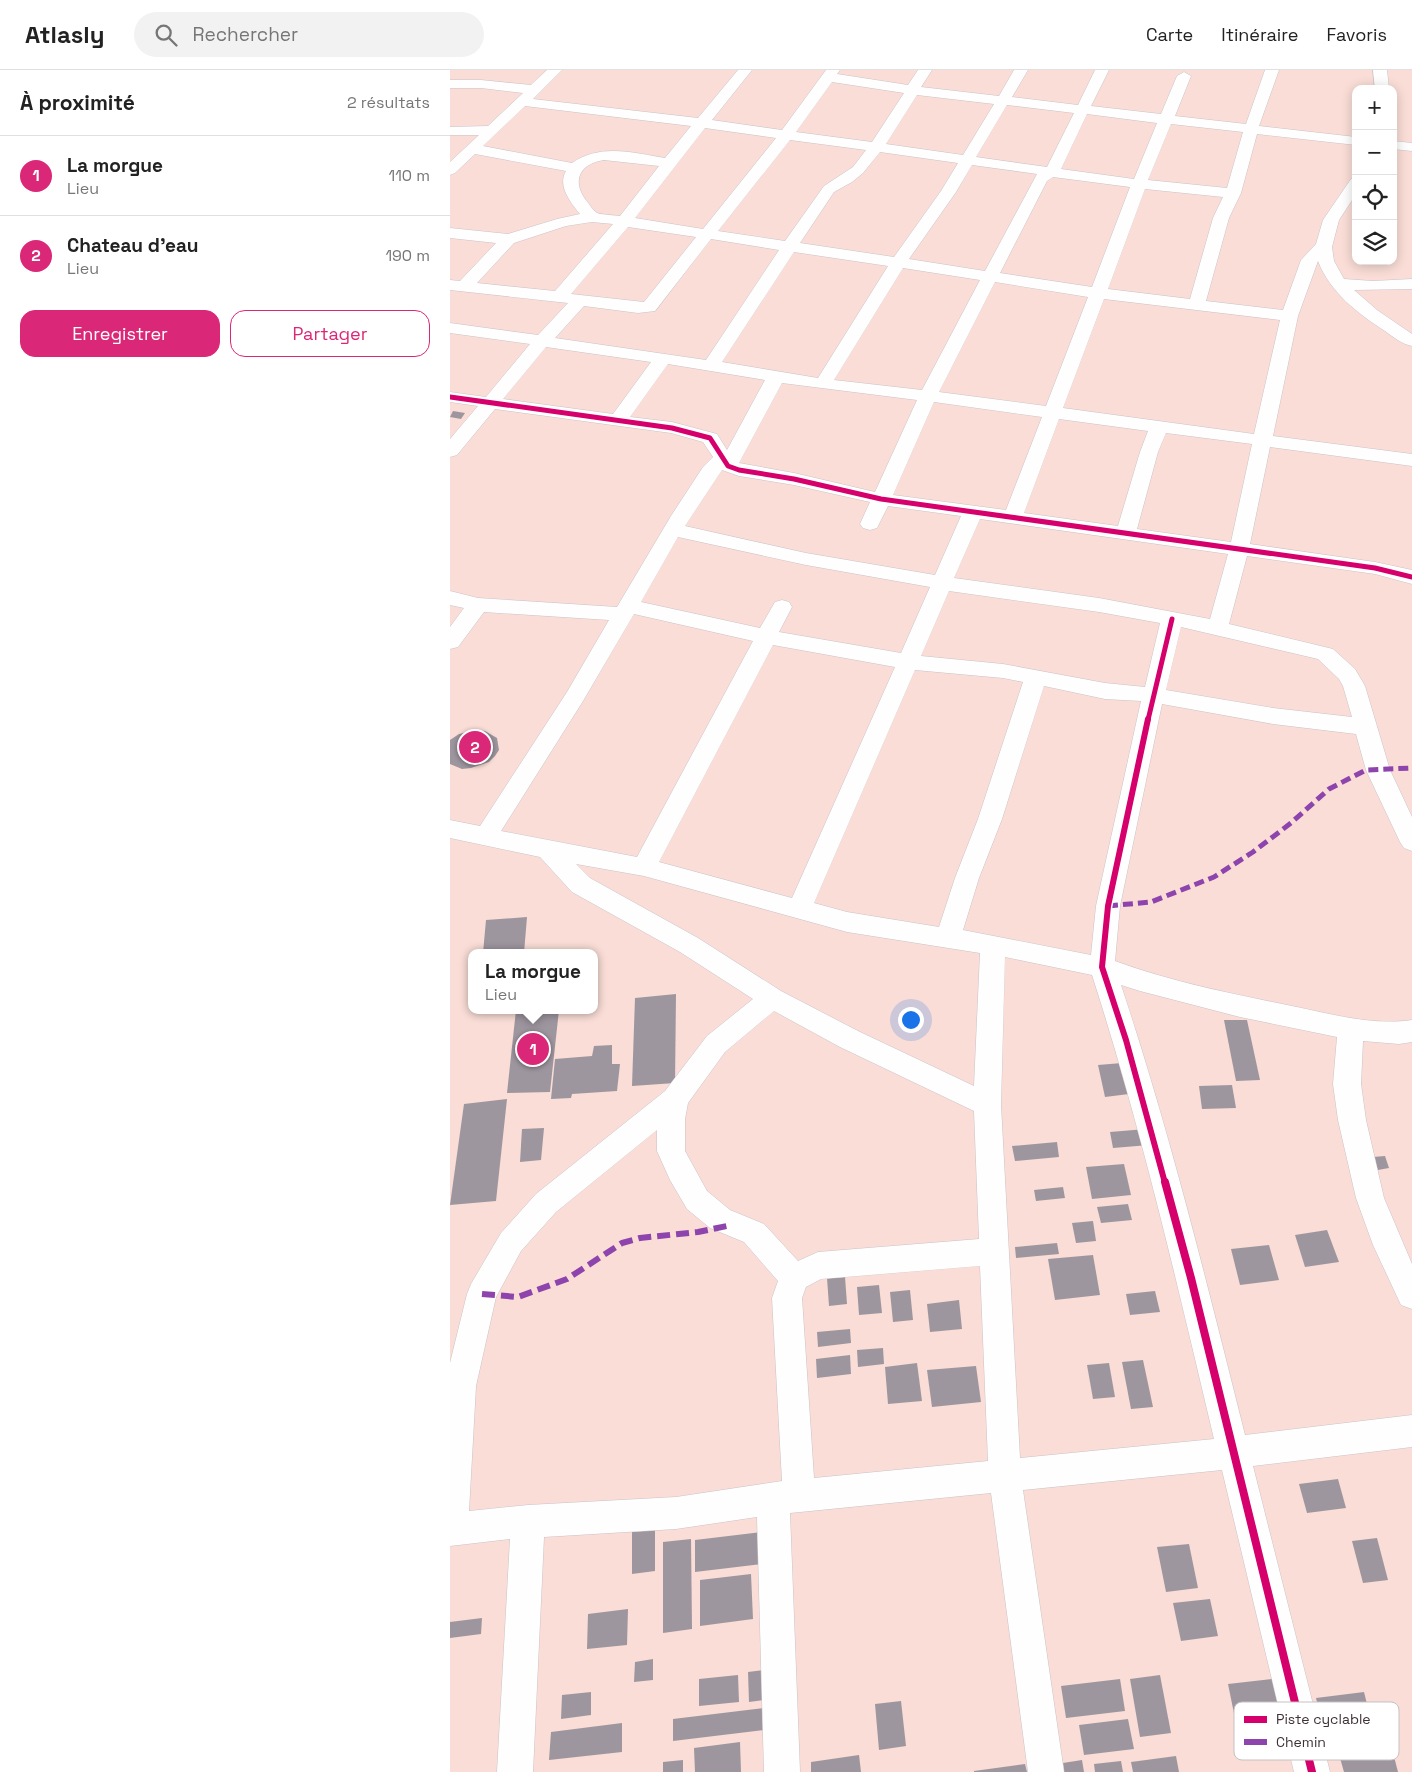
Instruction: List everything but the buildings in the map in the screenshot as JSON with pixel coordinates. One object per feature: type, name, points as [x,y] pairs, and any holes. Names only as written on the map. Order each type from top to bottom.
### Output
[{"type":"street","points":[[450,170],[555,70]]},
{"type":"street","points":[[559,297],[624,222],[669,163],[745,70]]},
{"type":"street","points":[[711,366],[816,206],[830,189],[847,179],[876,148],[925,70]]},
{"type":"street","points":[[823,384],[898,263],[948,192],[1021,70]]},
{"type":"street","points":[[870,524],[928,396],[1040,180],[1044,175],[1052,171],[1084,110],[1102,70]]},
{"type":"street","points":[[1196,304],[1221,218],[1233,193],[1251,129],[1272,70]]},
{"type":"street","points":[[1380,70],[1382,85]]},
{"type":"street","points":[[457,286],[638,308],[649,307],[786,135],[830,74],[912,90],[1352,141]]},
{"type":"street","points":[[1013,517],[1139,184],[1184,76]]},
{"type":"street","points":[[450,84],[481,84],[536,90]]},
{"type":"street","points":[[523,102],[701,123],[1139,184],[1233,193]]},
{"type":"street","points":[[450,131],[493,130]]},
{"type":"street","points":[[1397,145],[1412,147]]},
{"type":"street","points":[[473,149],[574,168]]},
{"type":"street","points":[[592,217],[583,208],[571,189],[570,176],[574,168],[589,159],[606,155],[669,163]]},
{"type":"street","points":[[1352,188],[1336,210],[1328,227],[1324,246],[1326,260],[1339,284],[1370,312],[1412,341]]},
{"type":"street","points":[[450,233],[508,239],[563,222],[592,217],[1098,293],[1290,316]]},
{"type":"street","points":[[457,286],[508,239]]},
{"type":"street","points":[[1218,627],[1239,549],[1290,316],[1309,260],[1324,246]]},
{"type":"street","points":[[1339,284],[1373,286],[1412,284]]},
{"type":"street","points":[[450,451],[541,342],[580,300]]},
{"type":"street","points":[[450,328],[662,358],[823,384],[1053,412],[1412,460]]},
{"type":"street","points":[[618,420],[662,358]]},
{"type":"street","points":[[486,836],[575,696],[710,471],[725,462],[776,377]]},
{"type":"street","points":[[450,397],[672,428],[710,438],[725,462],[750,473],[794,479],[881,500],[1375,568],[1412,577]]},
{"type":"street","points":[[1126,533],[1149,452],[1159,427]]},
{"type":"street","points":[[799,910],[974,512]]},
{"type":"street","points":[[673,530],[806,560],[942,583],[1099,605],[1218,627],[1325,654],[1347,674],[1354,686],[1378,770],[1412,842]]},
{"type":"street","points":[[450,598],[478,605],[626,610],[909,662],[1003,671],[1105,691],[1153,695],[1272,716],[1367,727]]},
{"type":"street","points":[[450,642],[478,605]]},
{"type":"street","points":[[644,867],[768,637],[782,607]]},
{"type":"street","points":[[1172,619],[1153,695],[1108,906],[1102,967],[1126,1040],[1191,1278],[1232,1453],[1294,1702]]},
{"type":"street","points":[[948,937],[966,878],[990,819],[1036,676]]},
{"type":"street","points":[[450,829],[548,850],[644,867],[847,922],[948,937],[1102,967],[1140,981],[1240,1006],[1352,1029],[1399,1033],[1412,1031]]},
{"type":"street","points":[[548,850],[581,885],[689,946],[772,998],[849,1039],[987,1105]]},
{"type":"street","points":[[993,945],[987,1105],[1005,1476],[1046,1772]]},
{"type":"street","points":[[772,998],[716,1044],[675,1100],[546,1203],[511,1242],[482,1294],[460,1386],[451,1529],[528,1521],[676,1513],[786,1497],[1232,1453],[1412,1431]]},
{"type":"street","points":[[1352,1029],[1347,1084],[1352,1120],[1370,1198],[1388,1245],[1412,1295]]},
{"type":"street","points":[[675,1100],[671,1119],[671,1152],[697,1200],[720,1219],[754,1233],[794,1278]]},
{"type":"street","points":[[782,1772],[787,1298],[794,1278],[818,1266],[995,1251]]},
{"type":"street","points":[[515,1772],[528,1521]]},
{"type":"shaded area","points":[[450,70],[1412,70],[1412,1772],[450,1772]]},
{"type":"marked path","points":[[1108,906],[1151,902],[1214,877],[1253,852],[1291,823],[1329,789],[1366,770],[1412,768]]},
{"type":"marked path","points":[[482,1294],[518,1297],[567,1279],[622,1243],[640,1238],[698,1232],[732,1225]]},
{"type":"cycle path","points":[[450,397],[672,428],[710,438],[728,466],[739,470],[794,479],[881,499],[1375,568],[1412,577]]},
{"type":"cycle path","points":[[1172,619],[1153,695],[1108,906],[1102,967],[1126,1040],[1191,1278],[1295,1702]]},
{"type":"cycle path","points":[[1309,1760],[1312,1772]]},
{"type":"place","name":"Chateau d'eau","points":[[475,747]]},
{"type":"place","name":"La morgue","points":[[533,1049]]}]
